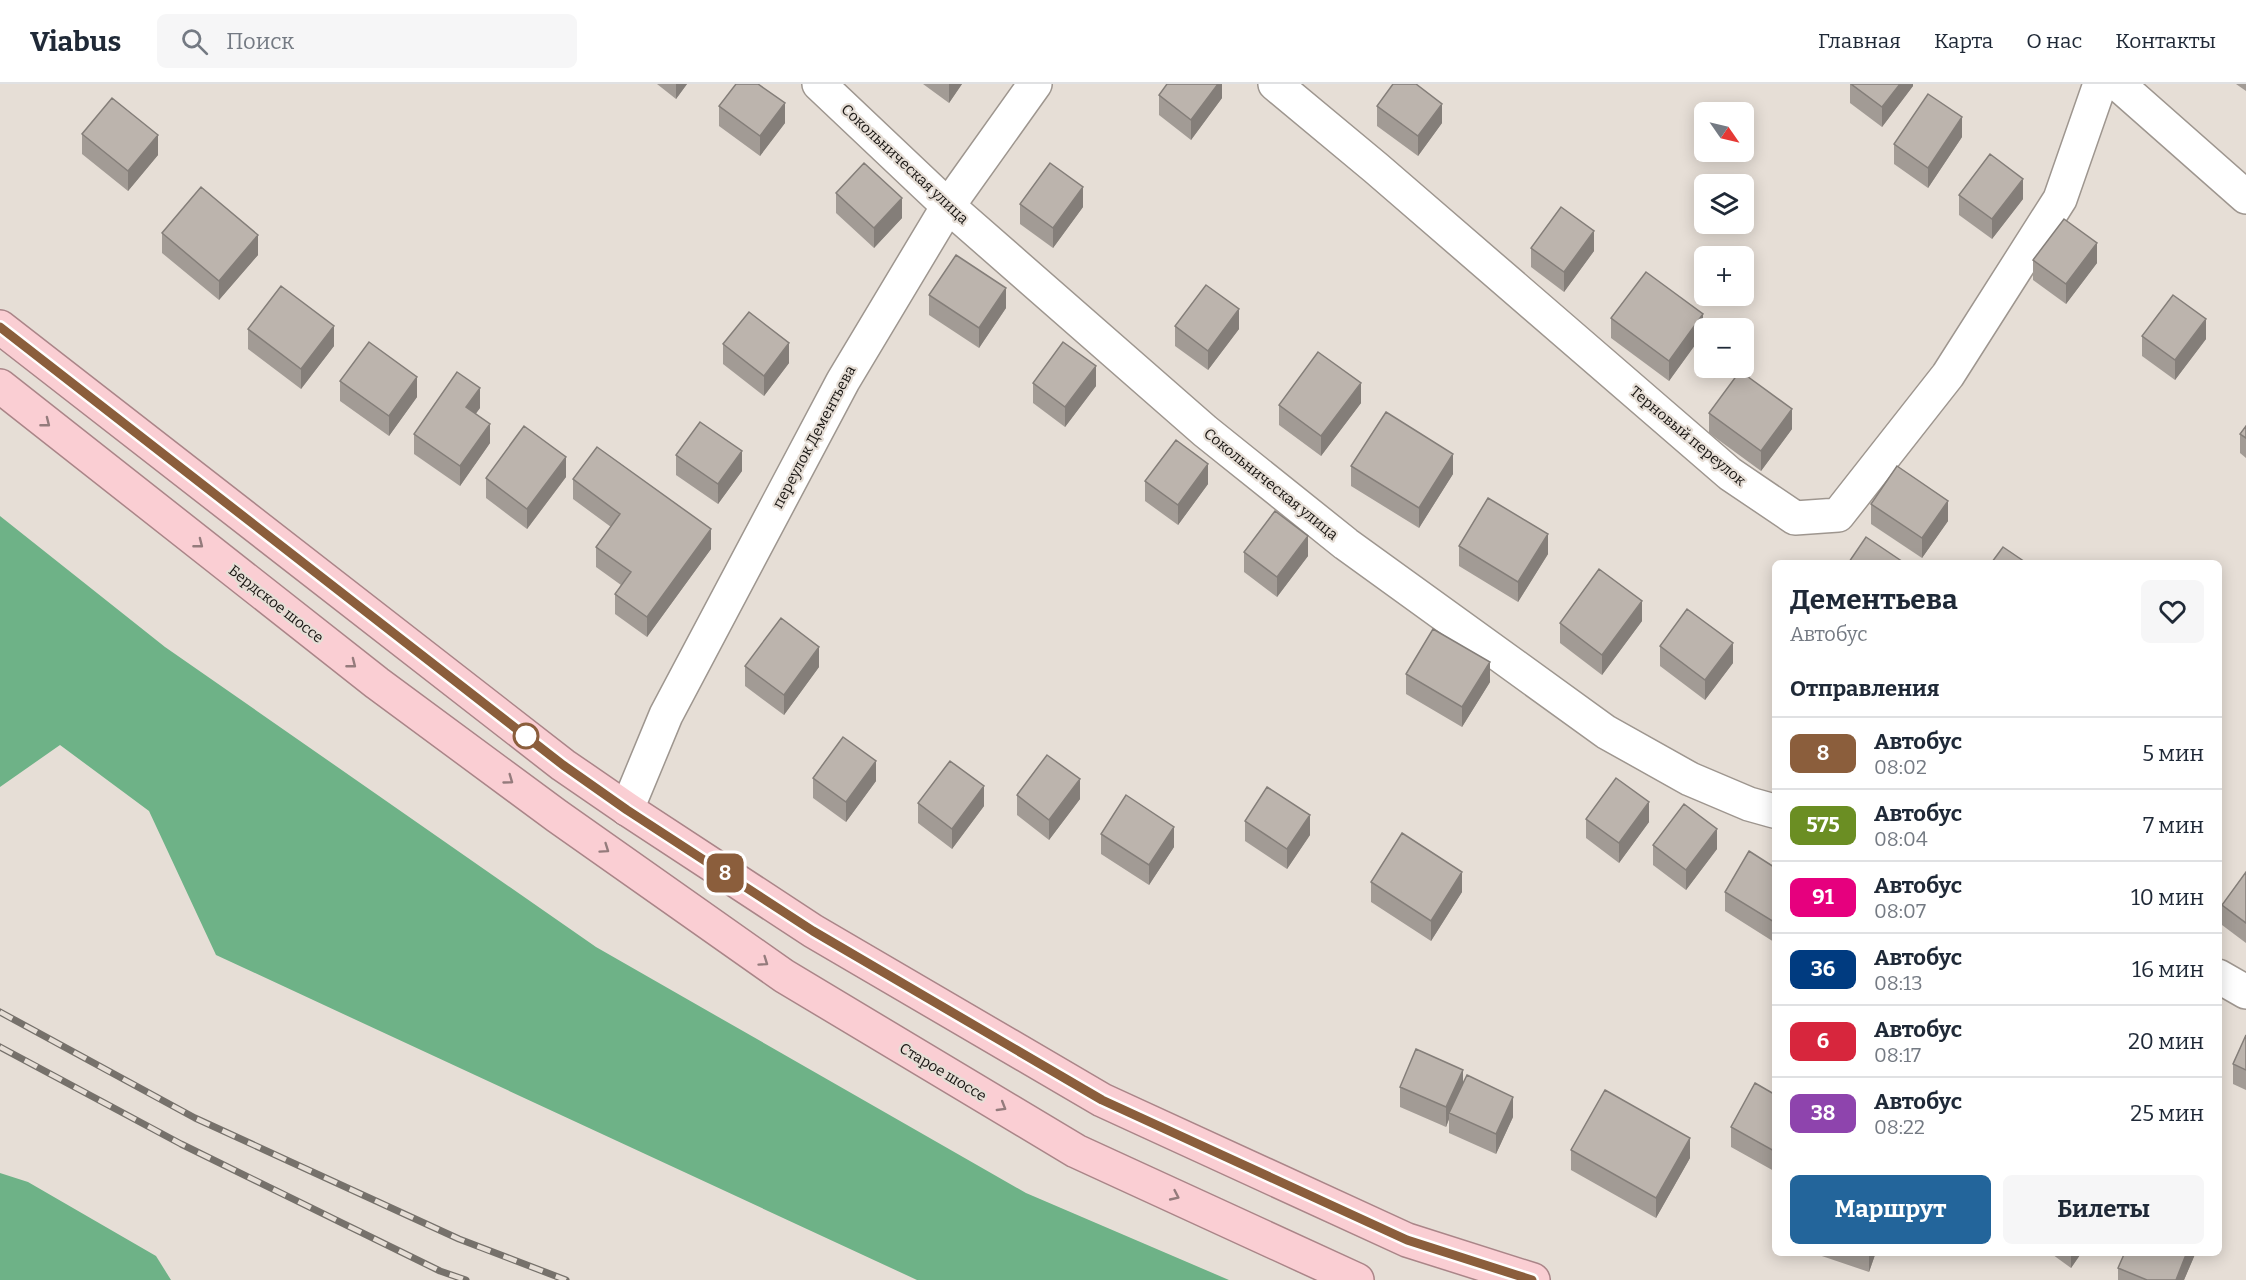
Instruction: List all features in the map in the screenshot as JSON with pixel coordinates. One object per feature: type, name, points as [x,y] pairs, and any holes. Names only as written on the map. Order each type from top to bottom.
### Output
[{"type":"highway","points":[[7,333],[563,765],[627,810],[813,931],[1102,1100],[1407,1240],[1533,1280]]},
{"type":"highway","name":"Бердское шоссе","points":[[0,386],[312,634],[557,816]]},
{"type":"highway","name":"Старое шоссе","points":[[557,816],[784,976],[1076,1151],[1357,1280]]},
{"type":"street","name":"Сокольническая улица","points":[[819,84],[948,206],[1205,432],[1346,544],[1606,732],[1690,779],[1749,804],[1772,810]]},
{"type":"street","name":"переулок Дементьева","points":[[627,810],[666,715],[832,401],[948,206],[1035,84]]},
{"type":"street","name":"Терновый переулок","points":[[1275,84],[1730,474],[1795,518],[1838,515],[1948,375],[2060,199],[2100,84]]},
{"type":"street","points":[[2118,84],[2246,197]]},
{"type":"street","points":[[2222,978],[2246,992]]},
{"type":"green space","points":[[0,516],[165,647],[596,947],[1026,1193],[1229,1280],[917,1280],[216,955],[149,811],[60,745],[0,787]]},
{"type":"green space","points":[[0,1173],[28,1182],[156,1256],[171,1280],[0,1280]]},
{"type":"building","points":[[736,84],[758,84],[785,103],[760,136],[719,106]]},
{"type":"building","points":[[1167,84],[1218,84],[1191,120],[1159,95]]},
{"type":"building","points":[[1393,84],[1416,84],[1442,104],[1418,136],[1377,106]]},
{"type":"building","points":[[1851,84],[1900,84],[1882,107]]},
{"type":"building","points":[[1928,94],[1962,117],[1928,168],[1894,144]]},
{"type":"building","points":[[112,98],[158,135],[128,171],[82,134]]},
{"type":"building","points":[[1990,154],[2023,179],[1992,219],[1959,195]]},
{"type":"building","points":[[864,163],[902,198],[874,228],[836,193]]},
{"type":"building","points":[[1050,163],[1083,187],[1053,228],[1020,204]]},
{"type":"building","points":[[201,187],[258,235],[219,281],[162,233]]},
{"type":"building","points":[[1561,207],[1594,231],[1564,272],[1531,248]]},
{"type":"building","points":[[2064,219],[2097,243],[2066,284],[2033,260]]},
{"type":"building","points":[[956,255],[1006,288],[979,328],[929,295]]},
{"type":"building","points":[[1646,272],[1703,314],[1700,318],[1694,318],[1694,326],[1669,361],[1611,318]]},
{"type":"building","points":[[1206,285],[1239,309],[1208,351],[1175,326]]},
{"type":"building","points":[[281,286],[334,326],[301,369],[248,329]]},
{"type":"building","points":[[2173,295],[2206,319],[2175,360],[2142,336]]},
{"type":"building","points":[[749,312],[789,343],[764,376],[723,344]]},
{"type":"building","points":[[369,342],[417,377],[389,416],[340,381]]},
{"type":"building","points":[[1063,342],[1096,366],[1065,407],[1033,383]]},
{"type":"building","points":[[1318,352],[1361,383],[1321,436],[1279,405]]},
{"type":"building","points":[[457,372],[480,388],[466,407],[490,424],[460,466],[414,434]]},
{"type":"building","points":[[1735,378],[1750,378],[1792,409],[1761,451],[1709,413]]},
{"type":"building","points":[[1386,412],[1453,454],[1419,508],[1351,466]]},
{"type":"building","points":[[700,422],[742,451],[718,484],[676,455]]},
{"type":"building","points":[[524,426],[566,457],[527,509],[486,478]]},
{"type":"building","points":[[2246,426],[2246,438],[2240,434]]},
{"type":"building","points":[[1176,440],[1208,464],[1178,505],[1145,481]]},
{"type":"building","points":[[597,447],[711,529],[647,617],[615,594],[631,572],[596,547],[620,514],[573,479]]},
{"type":"building","points":[[1897,466],[1948,501],[1922,538],[1871,504]]},
{"type":"building","points":[[1488,498],[1548,534],[1518,582],[1459,546]]},
{"type":"building","points":[[1275,511],[1308,536],[1277,577],[1244,552]]},
{"type":"building","points":[[1866,537],[1900,560],[1850,560]]},
{"type":"building","points":[[2003,547],[2022,560],[1993,560]]},
{"type":"building","points":[[1599,569],[1642,601],[1602,655],[1560,623]]},
{"type":"building","points":[[1687,609],[1733,643],[1705,680],[1660,646]]},
{"type":"building","points":[[781,618],[819,647],[784,695],[745,666]]},
{"type":"building","points":[[1433,629],[1490,662],[1462,707],[1406,674]]},
{"type":"building","points":[[843,737],[876,761],[846,802],[813,778]]},
{"type":"building","points":[[1047,755],[1080,779],[1049,820],[1017,795]]},
{"type":"building","points":[[950,761],[984,786],[952,829],[918,803]]},
{"type":"building","points":[[1616,778],[1649,802],[1619,843],[1586,819]]},
{"type":"building","points":[[1267,787],[1310,815],[1287,849],[1245,821]]},
{"type":"building","points":[[1126,795],[1174,827],[1149,865],[1101,834]]},
{"type":"building","points":[[1684,804],[1717,829],[1686,870],[1653,845]]},
{"type":"building","points":[[1402,833],[1462,872],[1431,921],[1371,882]]},
{"type":"building","points":[[1749,851],[1772,866],[1772,921],[1725,892]]},
{"type":"building","points":[[2246,872],[2246,923],[2222,905]]},
{"type":"building","points":[[2246,1035],[2246,1070],[2233,1064]]},
{"type":"building","points":[[1416,1049],[1463,1070],[1446,1107],[1400,1087]]},
{"type":"building","points":[[1467,1075],[1513,1097],[1496,1134],[1449,1113]]},
{"type":"building","points":[[1755,1083],[1772,1093],[1772,1150],[1731,1127]]},
{"type":"building","points":[[1605,1090],[1690,1138],[1656,1198],[1571,1150]]},
{"type":"building","points":[[2123,1256],[2185,1256],[2176,1280],[2147,1280],[2118,1268]]},
{"type":"railway","points":[[0,1012],[195,1118],[459,1239],[566,1280]]},
{"type":"railway","points":[[0,1047],[181,1144],[440,1271],[466,1280]]},
{"type":"bus line","name":"8","points":[[0,327],[563,765],[627,810],[813,931],[1102,1100],[1407,1240],[1532,1280]]}]
